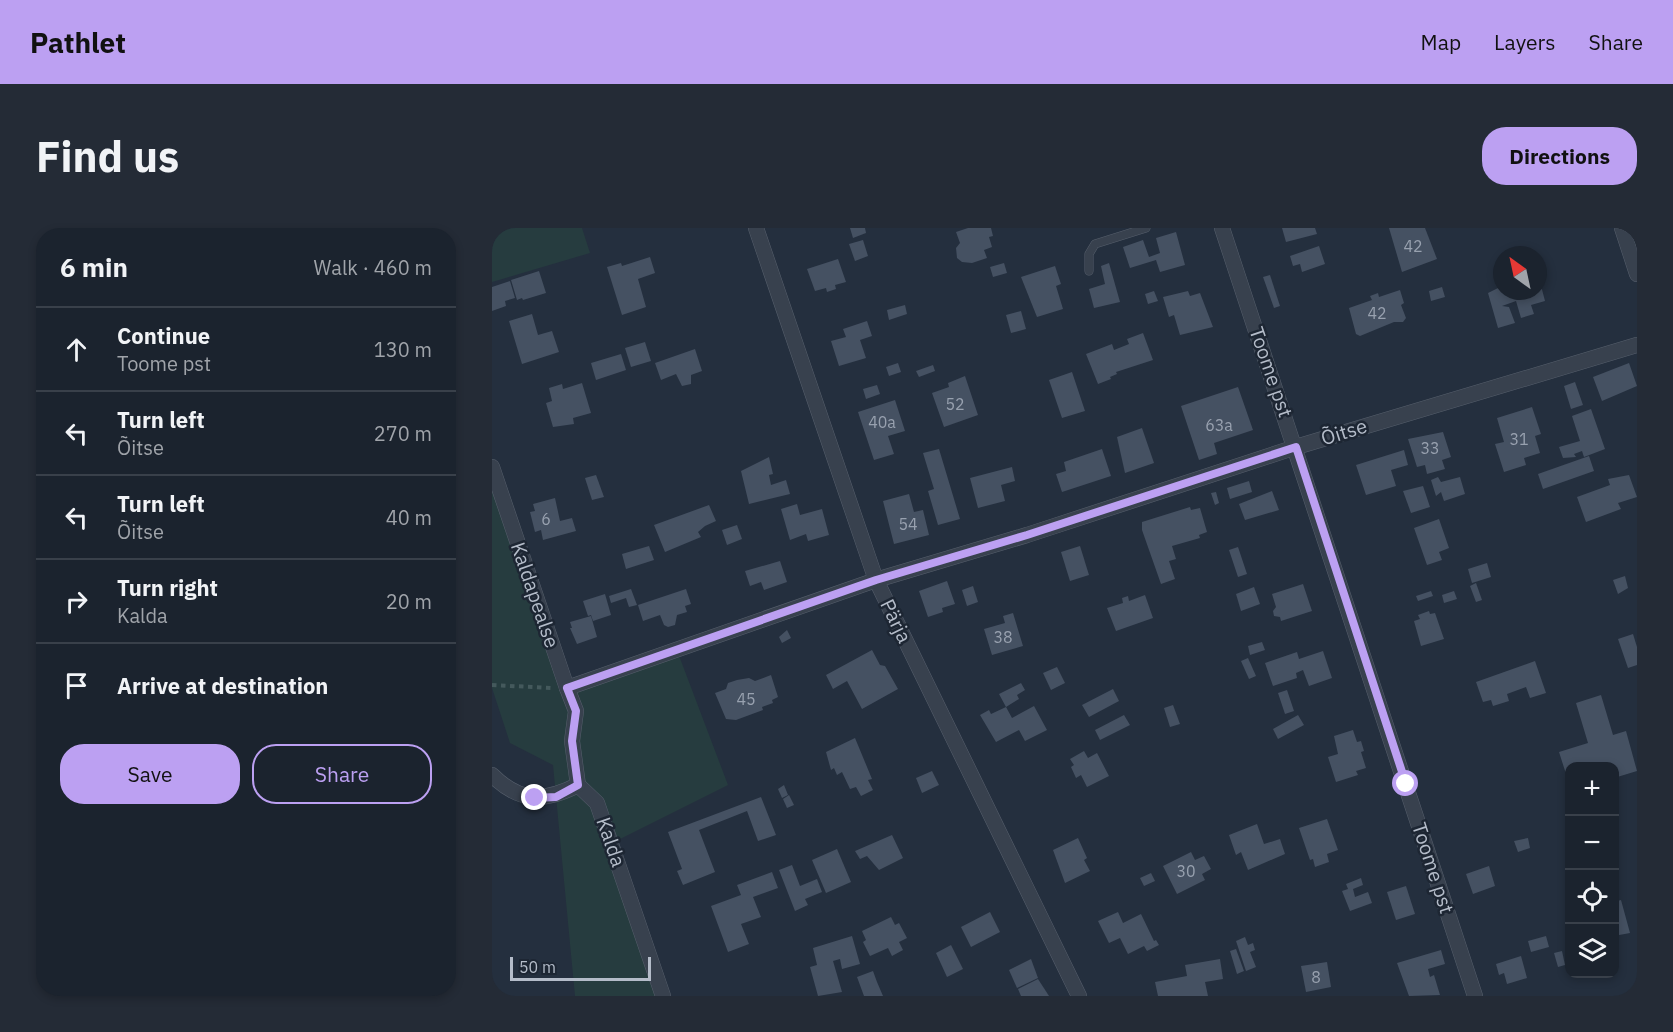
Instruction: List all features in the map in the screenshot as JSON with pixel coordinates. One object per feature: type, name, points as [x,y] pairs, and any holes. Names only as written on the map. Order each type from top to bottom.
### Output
[{"type":"street","name":"Pärja","points":[[756,228],[876,580],[1078,996]]},
{"type":"street","name":"Toome pst","points":[[1222,228],[1296,447],[1474,996]]},
{"type":"street","points":[[1622,228],[1637,274]]},
{"type":"street","name":"Õitse","points":[[567,688],[876,580],[1027,535],[1296,447],[1637,345]]},
{"type":"street","name":"Kaldapealse","points":[[492,467],[567,688]]},
{"type":"street","points":[[492,775],[507,790],[535,798],[556,797],[578,785],[572,741],[576,711],[567,688]]},
{"type":"street","name":"Kalda","points":[[578,785],[597,803],[663,996]]},
{"type":"lane","points":[[1089,271],[1089,254],[1095,244],[1146,228]]},
{"type":"path","points":[[492,685],[567,688]]},
{"type":"green space","points":[[492,228],[582,228],[590,253],[492,282]]},
{"type":"green space","points":[[492,482],[563,697],[678,653],[728,785],[612,843],[657,996],[575,996],[553,765],[510,743],[492,688]]},
{"type":"building","points":[[850,228],[865,228],[866,233],[853,238]]},
{"type":"building","points":[[968,228],[991,228],[993,236],[989,237],[992,247],[984,250],[987,258],[972,263],[962,262],[957,258],[956,248],[960,243],[956,232]]},
{"type":"building","points":[[1282,228],[1315,228],[1317,234],[1286,242]]},
{"type":"building","points":[[1389,228],[1425,228],[1437,259],[1402,272]]},
{"type":"building","points":[[1176,232],[1185,265],[1160,272],[1156,260],[1130,268],[1123,247],[1143,240],[1149,257],[1160,253],[1156,238]]},
{"type":"building","points":[[863,240],[868,256],[855,261],[849,244]]},
{"type":"building","points":[[1319,246],[1325,264],[1302,272],[1300,264],[1293,266],[1290,256]]},
{"type":"building","points":[[650,257],[655,273],[638,279],[646,307],[622,315],[607,267],[621,263],[622,266]]},
{"type":"building","points":[[838,259],[846,282],[835,285],[836,289],[827,292],[826,288],[815,291],[807,269]]},
{"type":"building","points":[[1004,263],[1007,273],[993,277],[990,267]]},
{"type":"building","points":[[1109,263],[1120,302],[1094,308],[1089,289],[1105,284],[1101,266]]},
{"type":"building","points":[[1055,266],[1061,284],[1056,286],[1063,309],[1037,317],[1021,277]]},
{"type":"building","points":[[539,271],[546,293],[517,300],[511,280]]},
{"type":"building","points":[[1270,275],[1280,306],[1274,308],[1263,277]]},
{"type":"building","points":[[510,281],[515,298],[505,301],[506,306],[492,311],[492,287]]},
{"type":"building","points":[[1442,287],[1445,297],[1431,301],[1429,291]]},
{"type":"building","points":[[1400,290],[1404,303],[1401,305],[1406,318],[1403,322],[1394,322],[1360,336],[1356,334],[1349,308],[1372,300],[1370,296],[1378,293],[1379,297]]},
{"type":"building","points":[[1493,290],[1493,300],[1545,301],[1531,305],[1534,314],[1521,318],[1516,301],[1502,306],[1509,307],[1515,323],[1498,328],[1488,293]]},
{"type":"building","points":[[1154,291],[1158,301],[1148,304],[1145,294]]},
{"type":"building","points":[[1188,291],[1190,296],[1200,293],[1213,327],[1180,335],[1174,315],[1169,317],[1163,297]]},
{"type":"building","points":[[905,305],[907,314],[889,320],[887,310]]},
{"type":"building","points":[[1021,311],[1026,329],[1011,333],[1006,315]]},
{"type":"building","points":[[532,314],[538,335],[552,331],[559,352],[522,364],[509,321]]},
{"type":"building","points":[[867,321],[872,336],[860,340],[866,358],[839,366],[831,341],[846,337],[843,329]]},
{"type":"building","points":[[1143,333],[1153,360],[1116,372],[1117,374],[1110,377],[1111,379],[1098,384],[1086,354],[1112,344],[1114,350],[1129,344],[1127,339]]},
{"type":"building","points":[[645,342],[651,361],[631,367],[625,348]]},
{"type":"building","points":[[695,349],[702,371],[691,375],[691,384],[682,386],[676,374],[661,380],[655,363]]},
{"type":"building","points":[[621,354],[626,370],[596,380],[591,363]]},
{"type":"building","points":[[898,363],[901,372],[889,376],[886,367]]},
{"type":"building","points":[[1629,363],[1637,386],[1602,401],[1593,377]]},
{"type":"building","points":[[933,365],[935,371],[919,377],[916,371]]},
{"type":"building","points":[[1072,372],[1085,411],[1062,418],[1049,380]]},
{"type":"building","points":[[965,376],[978,415],[944,427],[932,393],[949,387],[948,383]]},
{"type":"building","points":[[1575,382],[1583,405],[1571,409],[1564,386]]},
{"type":"building","points":[[582,383],[591,413],[573,418],[574,424],[553,427],[546,403],[552,401],[549,388],[562,384],[563,389]]},
{"type":"building","points":[[877,385],[880,394],[866,399],[863,389]]},
{"type":"building","points":[[1238,387],[1253,430],[1214,443],[1217,454],[1199,460],[1181,406]]},
{"type":"building","points":[[895,400],[905,431],[888,436],[894,454],[874,460],[858,412]]},
{"type":"building","points":[[1532,407],[1541,434],[1535,436],[1540,453],[1524,458],[1526,465],[1504,472],[1495,444],[1504,442],[1497,418]]},
{"type":"building","points":[[1591,409],[1605,449],[1584,457],[1582,451],[1574,454],[1576,457],[1563,458],[1559,447],[1580,441],[1572,416]]},
{"type":"building","points":[[1142,428],[1154,463],[1125,473],[1117,437]]},
{"type":"building","points":[[1443,432],[1451,457],[1442,460],[1445,469],[1427,474],[1425,465],[1417,467],[1408,439]]},
{"type":"building","points":[[939,449],[960,519],[938,525],[928,491],[934,489],[923,453]]},
{"type":"building","points":[[1102,449],[1111,476],[1062,492],[1056,474],[1066,471],[1064,462]]},
{"type":"building","points":[[1404,450],[1408,465],[1391,470],[1396,486],[1366,495],[1356,465]]},
{"type":"building","points":[[1589,456],[1594,471],[1543,489],[1538,474]]},
{"type":"building","points":[[769,457],[773,474],[769,475],[771,485],[786,480],[790,494],[749,504],[741,471]]},
{"type":"building","points":[[1012,467],[1015,481],[1001,485],[1005,501],[978,508],[970,478]]},
{"type":"building","points":[[596,475],[604,497],[592,500],[585,478]]},
{"type":"building","points":[[1629,475],[1637,497],[1618,503],[1621,509],[1586,522],[1577,497],[1610,485],[1608,479]]},
{"type":"building","points":[[1438,477],[1441,482],[1460,477],[1465,494],[1444,501],[1441,492],[1436,496],[1431,480]]},
{"type":"building","points":[[1249,481],[1252,492],[1230,499],[1227,488]]},
{"type":"building","points":[[1423,486],[1430,507],[1411,513],[1403,491]]},
{"type":"building","points":[[1272,491],[1279,510],[1245,520],[1239,504]]},
{"type":"building","points":[[1216,492],[1219,503],[1215,505],[1211,493]]},
{"type":"building","points":[[909,494],[914,512],[923,510],[929,535],[894,544],[883,501]]},
{"type":"building","points":[[555,498],[560,521],[572,518],[576,531],[543,540],[541,530],[535,532],[530,512],[535,511],[533,504]]},
{"type":"building","points":[[797,504],[800,515],[822,509],[829,535],[808,541],[806,534],[790,540],[781,509]]},
{"type":"building","points":[[709,505],[716,521],[698,532],[701,537],[665,552],[654,525]]},
{"type":"building","points":[[1190,507],[1191,510],[1200,508],[1207,532],[1199,535],[1200,538],[1172,546],[1176,559],[1169,561],[1175,579],[1161,584],[1142,530],[1142,522]]},
{"type":"building","points":[[1439,519],[1449,548],[1439,552],[1442,560],[1427,565],[1414,528]]},
{"type":"building","points":[[737,525],[742,539],[727,545],[722,530]]},
{"type":"building","points":[[649,546],[654,560],[626,569],[622,554]]},
{"type":"building","points":[[1080,546],[1089,575],[1070,581],[1061,552]]},
{"type":"building","points":[[1238,547],[1247,574],[1238,577],[1229,550]]},
{"type":"building","points":[[780,561],[787,582],[764,590],[761,582],[750,586],[745,571]]},
{"type":"building","points":[[1487,563],[1491,577],[1472,583],[1468,569]]},
{"type":"building","points":[[1625,576],[1628,588],[1618,594],[1613,580]]},
{"type":"building","points":[[947,581],[955,604],[942,608],[943,612],[928,617],[919,591]]},
{"type":"building","points":[[1476,583],[1482,600],[1476,602],[1470,586]]},
{"type":"building","points":[[1303,584],[1312,611],[1281,621],[1280,617],[1274,616],[1273,611],[1276,607],[1272,594]]},
{"type":"building","points":[[973,586],[978,602],[967,606],[962,590]]},
{"type":"building","points":[[1254,587],[1260,604],[1241,611],[1236,594]]},
{"type":"building","points":[[631,589],[637,605],[629,607],[626,598],[611,603],[609,596]]},
{"type":"building","points":[[686,589],[691,604],[685,606],[687,612],[677,615],[675,625],[668,627],[664,625],[660,615],[643,621],[638,605]]},
{"type":"building","points":[[1431,591],[1433,596],[1418,601],[1416,596]]},
{"type":"building","points":[[1454,591],[1457,599],[1444,603],[1442,595]]},
{"type":"building","points":[[605,594],[611,615],[593,621],[591,615],[588,616],[583,601]]},
{"type":"building","points":[[1145,595],[1153,618],[1116,631],[1107,608],[1123,603],[1122,598],[1128,596],[1129,601]]},
{"type":"building","points":[[1429,611],[1430,614],[1435,613],[1444,639],[1421,646],[1414,621],[1420,619],[1418,615]]},
{"type":"building","points":[[1013,613],[1023,646],[992,655],[984,629],[1005,623],[1003,616]]},
{"type":"building","points":[[591,616],[597,637],[577,644],[570,628],[572,628],[570,622]]},
{"type":"building","points":[[787,630],[791,638],[782,643],[779,637]]},
{"type":"building","points":[[1633,634],[1637,647],[1637,665],[1628,668],[1618,639]]},
{"type":"building","points":[[1262,642],[1265,650],[1250,655],[1248,646]]},
{"type":"building","points":[[872,650],[880,665],[885,666],[898,689],[862,709],[847,681],[833,689],[826,675]]},
{"type":"building","points":[[1323,651],[1332,678],[1309,686],[1303,670],[1296,673],[1297,678],[1273,686],[1265,663],[1297,652],[1299,659]]},
{"type":"building","points":[[1248,658],[1256,676],[1249,679],[1241,661]]},
{"type":"building","points":[[1535,661],[1546,693],[1530,698],[1526,687],[1507,694],[1509,701],[1493,706],[1491,700],[1483,702],[1476,682]]},
{"type":"building","points":[[1057,667],[1065,683],[1051,690],[1043,673]]},
{"type":"building","points":[[771,675],[778,697],[772,700],[773,703],[762,707],[763,710],[736,720],[726,719],[715,693],[726,689],[728,683],[737,680],[749,678],[755,681]]},
{"type":"building","points":[[1021,683],[1025,690],[1017,695],[1019,699],[1006,707],[999,694]]},
{"type":"building","points":[[1113,689],[1119,701],[1089,717],[1082,705]]},
{"type":"building","points":[[1287,690],[1294,711],[1285,714],[1278,693]]},
{"type":"building","points":[[1601,695],[1613,735],[1626,731],[1637,771],[1619,776],[1619,762],[1565,762],[1565,771],[1559,752],[1588,743],[1576,703]]},
{"type":"building","points":[[1173,705],[1180,724],[1170,727],[1164,708]]},
{"type":"building","points":[[1034,706],[1047,730],[1025,741],[1019,730],[996,742],[980,715],[989,710],[991,714],[1006,707],[1012,718]]},
{"type":"building","points":[[1124,715],[1130,725],[1100,740],[1095,730]]},
{"type":"building","points":[[1298,715],[1304,725],[1278,739],[1273,729]]},
{"type":"building","points":[[1353,730],[1357,742],[1361,741],[1364,751],[1361,752],[1366,768],[1356,771],[1358,775],[1336,782],[1328,757],[1338,754],[1334,736]]},
{"type":"building","points":[[855,738],[872,779],[868,780],[873,790],[861,796],[856,787],[850,789],[842,772],[837,775],[834,768],[831,770],[826,752]]},
{"type":"building","points":[[1084,751],[1088,758],[1097,753],[1109,776],[1087,787],[1081,775],[1076,778],[1071,767],[1074,765],[1070,759]]},
{"type":"building","points":[[932,771],[939,785],[922,793],[916,778]]},
{"type":"building","points":[[784,785],[788,795],[782,798],[778,789]]},
{"type":"building","points":[[789,795],[794,805],[787,808],[783,799]]},
{"type":"building","points":[[761,797],[776,835],[758,841],[747,811],[699,830],[715,872],[683,885],[677,871],[682,869],[668,832]]},
{"type":"building","points":[[1327,819],[1338,850],[1327,854],[1329,862],[1315,867],[1313,859],[1310,860],[1299,828]]},
{"type":"building","points":[[1257,824],[1264,844],[1280,839],[1285,854],[1248,870],[1241,852],[1236,855],[1229,835]]},
{"type":"building","points":[[892,835],[903,858],[879,870],[867,856],[860,859],[855,851]]},
{"type":"building","points":[[1078,838],[1087,858],[1084,860],[1090,871],[1065,883],[1053,850]]},
{"type":"building","points":[[1528,838],[1530,848],[1518,852],[1514,841]]},
{"type":"building","points":[[837,849],[851,882],[826,893],[812,860]]},
{"type":"building","points":[[1191,852],[1195,860],[1204,856],[1211,869],[1202,874],[1205,880],[1177,894],[1163,866]]},
{"type":"building","points":[[792,865],[800,886],[817,879],[822,892],[805,899],[808,905],[795,911],[779,870]]},
{"type":"building","points":[[1489,866],[1495,886],[1473,894],[1466,874]]},
{"type":"building","points":[[772,872],[778,888],[753,897],[761,917],[741,924],[749,944],[728,952],[711,906],[741,895],[737,885]]},
{"type":"building","points":[[1151,873],[1155,881],[1144,886],[1140,878]]},
{"type":"building","points":[[1361,878],[1363,885],[1353,889],[1355,897],[1368,892],[1372,903],[1350,911],[1342,891],[1348,889],[1346,884]]},
{"type":"building","points":[[1406,886],[1415,914],[1396,920],[1387,892]]},
{"type":"building","points":[[1621,900],[1630,933],[1619,935],[1619,924],[1619,901]]},
{"type":"building","points":[[990,912],[1000,932],[971,947],[961,927]]},
{"type":"building","points":[[1118,912],[1123,923],[1141,914],[1154,941],[1156,940],[1159,945],[1147,951],[1144,946],[1128,954],[1120,938],[1109,943],[1098,921]]},
{"type":"building","points":[[891,917],[895,925],[899,923],[907,938],[899,942],[903,950],[892,956],[888,948],[870,956],[863,942],[866,940],[862,931]]},
{"type":"building","points":[[852,936],[860,964],[842,969],[840,959],[833,961],[842,992],[818,996],[810,967],[817,965],[813,948]]},
{"type":"building","points":[[1546,936],[1549,947],[1531,952],[1528,941]]},
{"type":"building","points":[[1245,937],[1248,945],[1253,943],[1255,950],[1250,952],[1256,967],[1246,971],[1236,941]]},
{"type":"building","points":[[951,945],[963,969],[947,977],[936,953]]},
{"type":"building","points":[[1236,949],[1244,971],[1237,974],[1230,951]]},
{"type":"building","points":[[1441,950],[1445,964],[1428,969],[1430,977],[1434,975],[1440,995],[1409,996],[1397,963]]},
{"type":"building","points":[[1562,951],[1565,965],[1558,967],[1554,953]]},
{"type":"building","points":[[1521,956],[1527,978],[1507,984],[1504,973],[1499,975],[1496,964]]},
{"type":"building","points":[[1031,959],[1038,978],[1017,988],[1009,970]]},
{"type":"building","points":[[1220,959],[1223,979],[1205,982],[1208,996],[1158,996],[1155,982],[1187,976],[1185,965]]},
{"type":"building","points":[[1327,962],[1331,987],[1306,992],[1301,966]]},
{"type":"building","points":[[873,971],[883,996],[864,996],[857,977]]},
{"type":"building","points":[[1038,979],[1049,996],[1021,996],[1018,989]]},
{"type":"route","points":[[535,798],[556,797],[578,785],[572,741],[576,711],[567,688],[876,580],[1027,535],[1296,447],[1406,784]]}]
